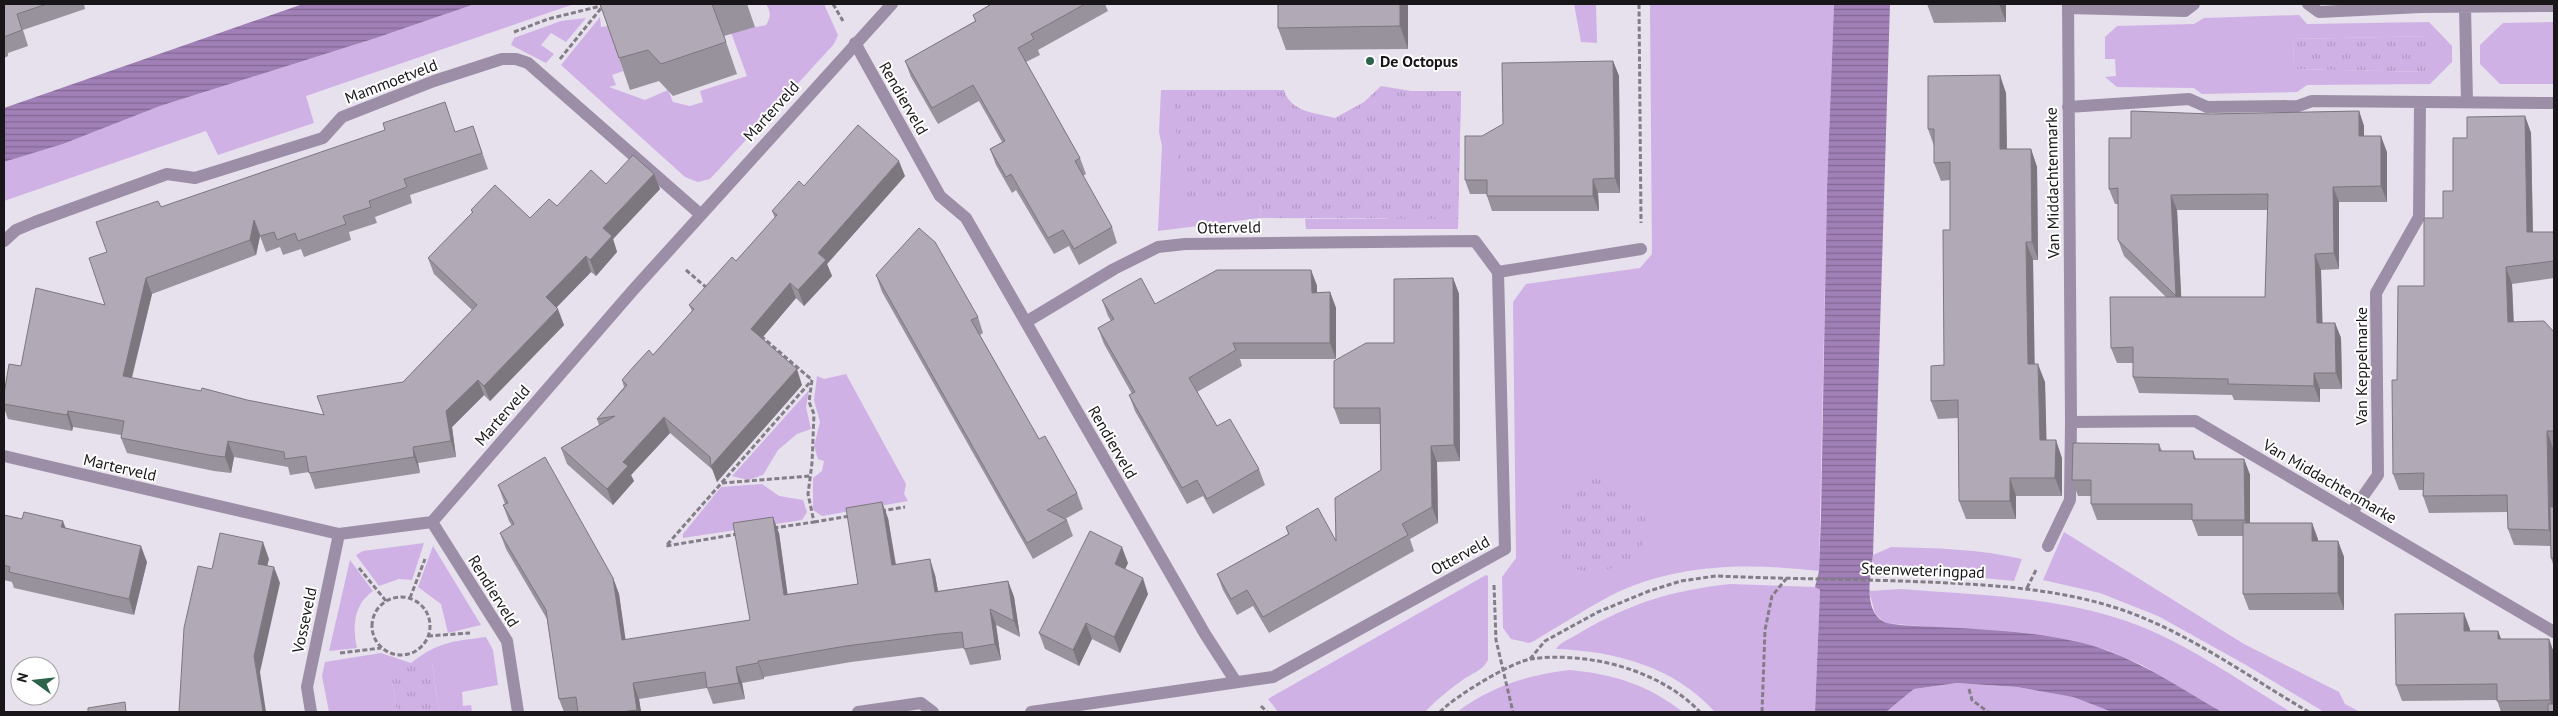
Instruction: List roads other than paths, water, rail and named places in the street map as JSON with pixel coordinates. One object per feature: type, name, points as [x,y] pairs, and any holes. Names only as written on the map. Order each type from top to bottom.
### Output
[{"type":"street","name":"Marterveld","points":[[4,456],[339,534],[434,526],[476,469],[700,214],[892,4]]},
{"type":"street","points":[[2068,6],[2185,11],[2194,4]]},
{"type":"street","points":[[2308,4],[2319,12],[2421,5],[2465,7],[2554,6]]},
{"type":"street","name":"Van Middachtenmarke","points":[[2048,546],[2070,500],[2068,6]]},
{"type":"street","points":[[2465,7],[2467,102]]},
{"type":"street","name":"Rendierveld","points":[[855,43],[940,196],[966,218],[1205,634],[1236,682]]},
{"type":"street","name":"Mammoetveld","points":[[4,241],[16,230],[35,222],[167,174],[195,178],[323,138],[342,117],[434,81],[502,59],[516,59],[528,63],[700,214]]},
{"type":"street","points":[[2068,107],[2189,99],[2207,107],[2298,106],[2312,101],[2554,103]]},
{"type":"street","name":"Van Keppelmarke","points":[[2352,512],[2378,475],[2376,293],[2419,217],[2420,102]]},
{"type":"street","name":"Otterveld","points":[[1026,322],[1114,269],[1158,246],[1185,244],[1474,241],[1498,272],[1505,549],[1273,677],[1236,682]]},
{"type":"street","points":[[1498,272],[1641,249]]},
{"type":"street","name":"Van Middachtenmarke","points":[[2071,422],[2195,421],[2554,632]]},
{"type":"street","name":"Rendierveld","points":[[434,526],[507,641],[518,712]]},
{"type":"street","name":"Vosseveld","points":[[311,712],[307,687],[339,534]]},
{"type":"street","points":[[1031,712],[1236,682]]},
{"type":"street","points":[[858,712],[920,703],[933,712]]},
{"type":"place","name":"De Octopus","points":[[1370,61]]}]
